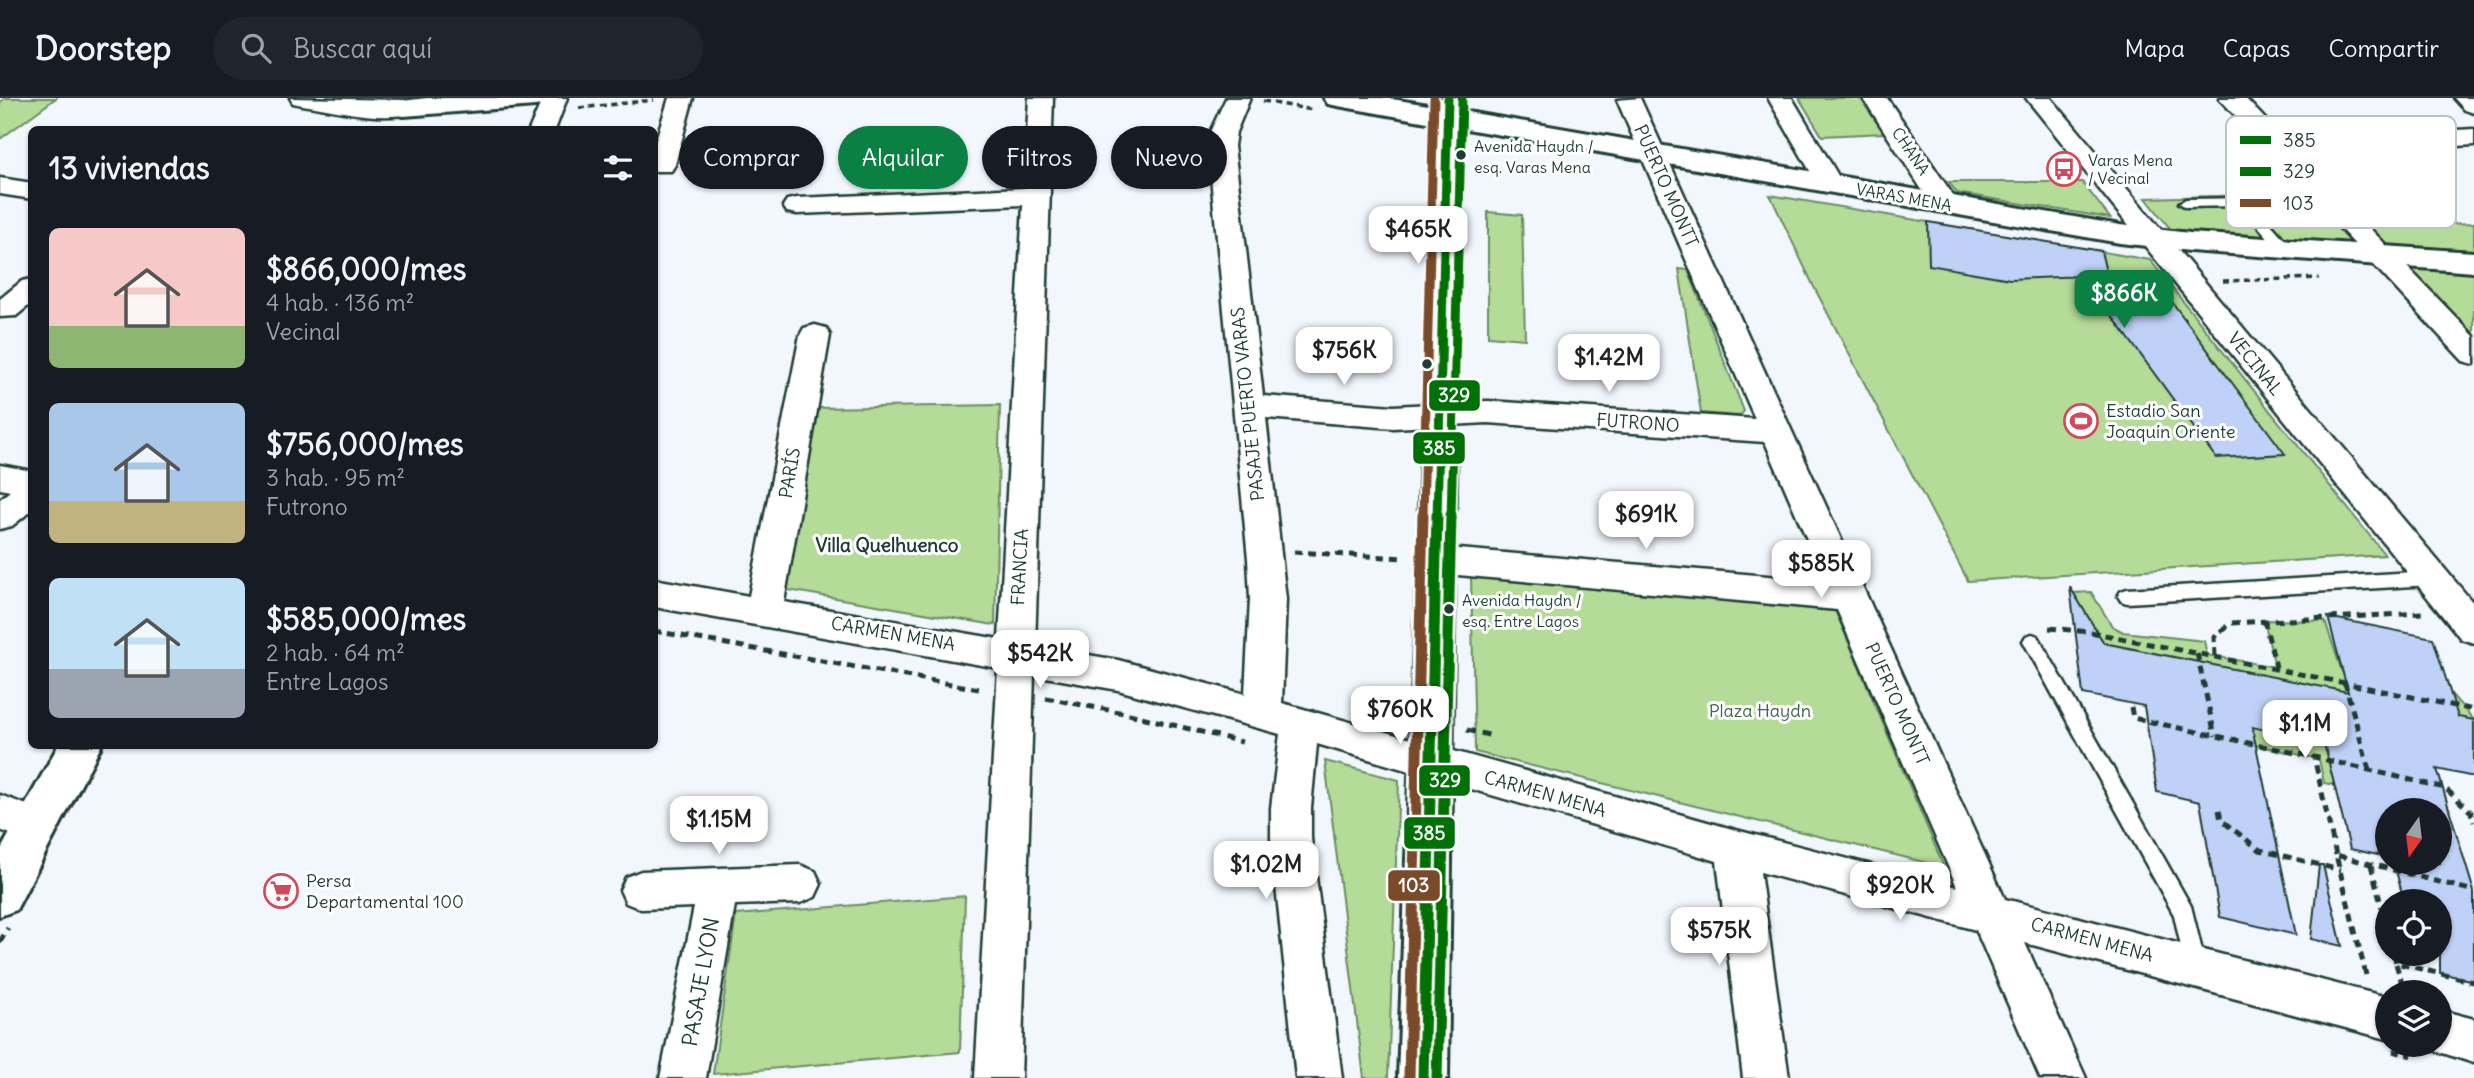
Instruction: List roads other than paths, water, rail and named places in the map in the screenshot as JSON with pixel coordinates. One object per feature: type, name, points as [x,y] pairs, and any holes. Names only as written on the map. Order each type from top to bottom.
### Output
[{"type":"street","points":[[302,98],[402,112],[535,98]]},
{"type":"street","points":[[544,126],[555,98]]},
{"type":"street","points":[[663,165],[681,98]]},
{"type":"street","name":"FRANCIA","points":[[998,1078],[1041,98]]},
{"type":"street","name":"PASAJE PUERTO VARAS","points":[[1238,98],[1223,132],[1221,146],[1291,808],[1291,838],[1319,1078]]},
{"type":"street","name":"VARAS MENA","points":[[1338,98],[1448,108],[1650,153],[2154,239],[2474,262]]},
{"type":"street","points":[[1780,98],[1830,184]]},
{"type":"street","name":"CHANA","points":[[1875,98],[1945,204]]},
{"type":"street","name":"VECINAL","points":[[2038,98],[2474,629]]},
{"type":"street","points":[[2231,98],[2248,116]]},
{"type":"street","points":[[2466,98],[2474,105]]},
{"type":"street","name":"PUERTO MONTT","points":[[1629,100],[1650,153],[1777,432],[2063,1078]]},
{"type":"street","points":[[1423,1078],[1448,108]]},
{"type":"street","points":[[2456,138],[2474,137]]},
{"type":"street","points":[[0,186],[28,190]]},
{"type":"street","points":[[797,206],[1037,196]]},
{"type":"street","points":[[2356,228],[2474,354]]},
{"type":"street","points":[[12,310],[28,292]]},
{"type":"street","name":"PARÍS","points":[[764,612],[815,335]]},
{"type":"street","name":"FUTRONO","points":[[1248,406],[1393,417],[1488,412],[1777,432]]},
{"type":"street","points":[[0,477],[28,482]]},
{"type":"street","points":[[0,517],[28,494]]},
{"type":"street","points":[[1436,560],[1850,597]]},
{"type":"street","name":"CARMEN MENA","points":[[658,594],[1118,675],[1281,718],[1736,848],[2194,967],[2375,998]]},
{"type":"street","points":[[0,895],[19,819],[77,749]]},
{"type":"street","points":[[1736,848],[1766,1078]]},
{"type":"street","points":[[640,890],[800,884]]},
{"type":"street","name":"PASAJE LYON","points":[[683,1078],[718,887]]},
{"type":"street","points":[[2452,1035],[2474,1041]]},
{"type":"lane","points":[[2186,203],[2226,202]]},
{"type":"lane","points":[[2267,228],[2286,249]]},
{"type":"lane","points":[[2127,596],[2431,578]]},
{"type":"lane","points":[[2032,640],[2184,913],[2194,967]]},
{"type":"place","name":"Avenida Haydn / esq. Varas Mena","points":[[1461,155]]},
{"type":"place","name":"Varas Mena / Vecinal","points":[[2064,169]]},
{"type":"place","name":"Estadio San Joaquín Oriente","points":[[2081,421]]},
{"type":"place","name":"Avenida Haydn / esq. Entre Lagos","points":[[1449,609]]},
{"type":"place","name":"Persa Departamental 100","points":[[281,891]]},
{"type":"district","name":"Villa Quelhuenco","points":[[887,545]]},
{"type":"park label","name":"Plaza Haydn","points":[[1760,711]]}]
